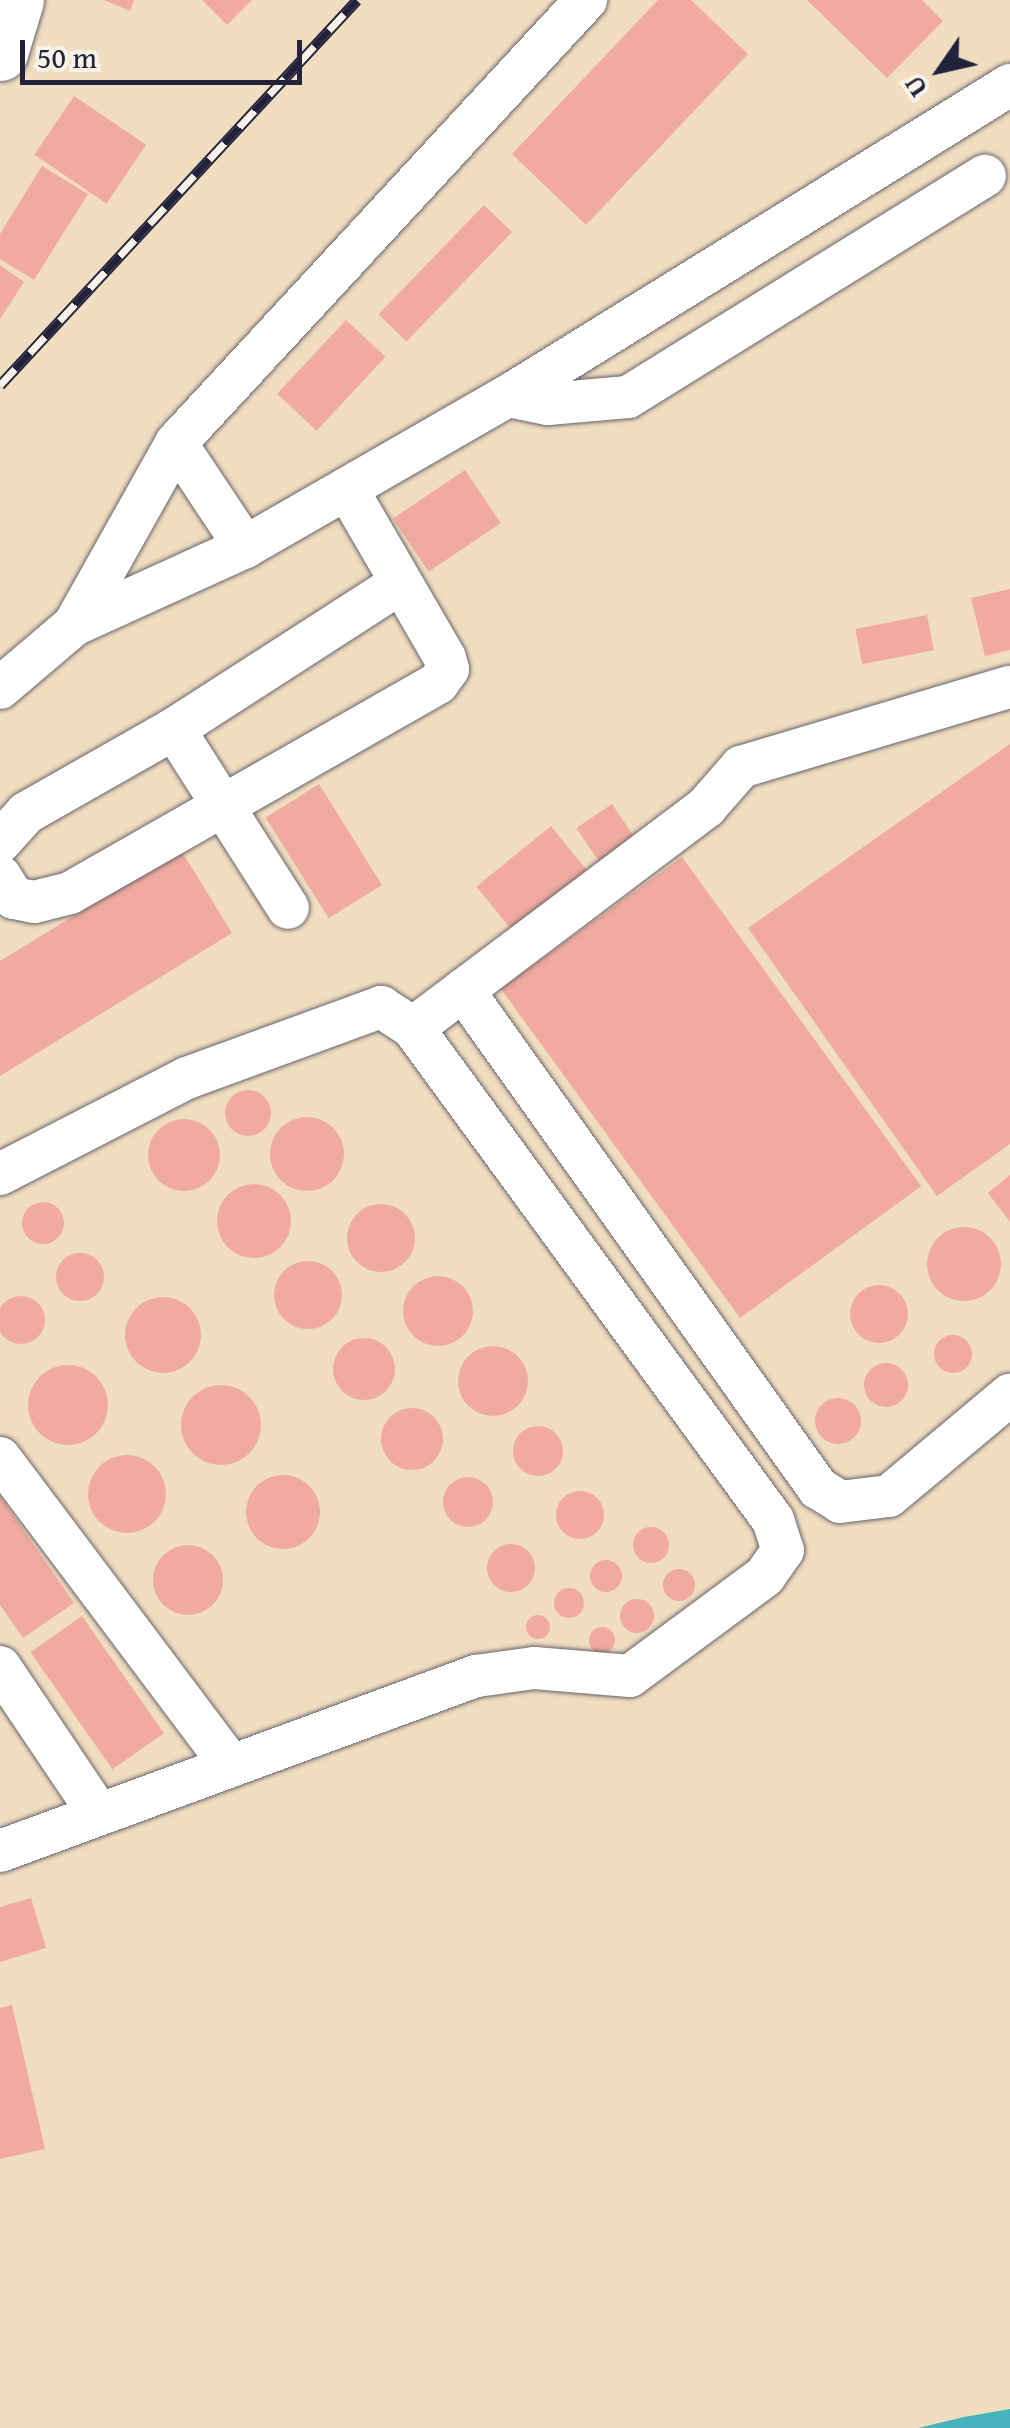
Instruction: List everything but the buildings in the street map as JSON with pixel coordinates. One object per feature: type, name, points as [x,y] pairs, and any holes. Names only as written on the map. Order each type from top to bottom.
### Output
[{"type":"highway","points":[[0,52],[16,0]]},
{"type":"lane","points":[[74,625],[176,443],[586,0]]},
{"type":"lane","points":[[0,688],[74,625],[245,546],[348,489],[508,396],[1010,86]]},
{"type":"lane","points":[[508,396],[548,404],[600,400],[656,384],[997,185],[940,126]]},
{"type":"lane","points":[[176,443],[245,546]]},
{"type":"lane","points":[[0,876],[14,898],[34,902],[70,894],[438,683],[448,669],[445,658],[399,584],[348,489]]},
{"type":"lane","points":[[0,842],[26,813],[174,729],[399,584]]},
{"type":"lane","points":[[413,1028],[706,807],[740,767],[1010,687]]},
{"type":"lane","points":[[174,729],[288,908]]},
{"type":"lane","points":[[464,990],[818,1488],[840,1502],[889,1496],[1010,1395]]},
{"type":"lane","points":[[0,1174],[187,1078],[354,1012],[381,1007],[413,1028],[773,1520],[784,1550],[765,1576],[630,1676],[534,1668],[476,1676],[0,1850]]},
{"type":"lane","points":[[0,1458],[231,1766]]},
{"type":"lane","points":[[0,1666],[98,1812]]},
{"type":"water","points":[[1010,2409],[1010,2428],[918,2428],[964,2417]]},
{"type":"railway","points":[[0,385],[357,0]]}]
